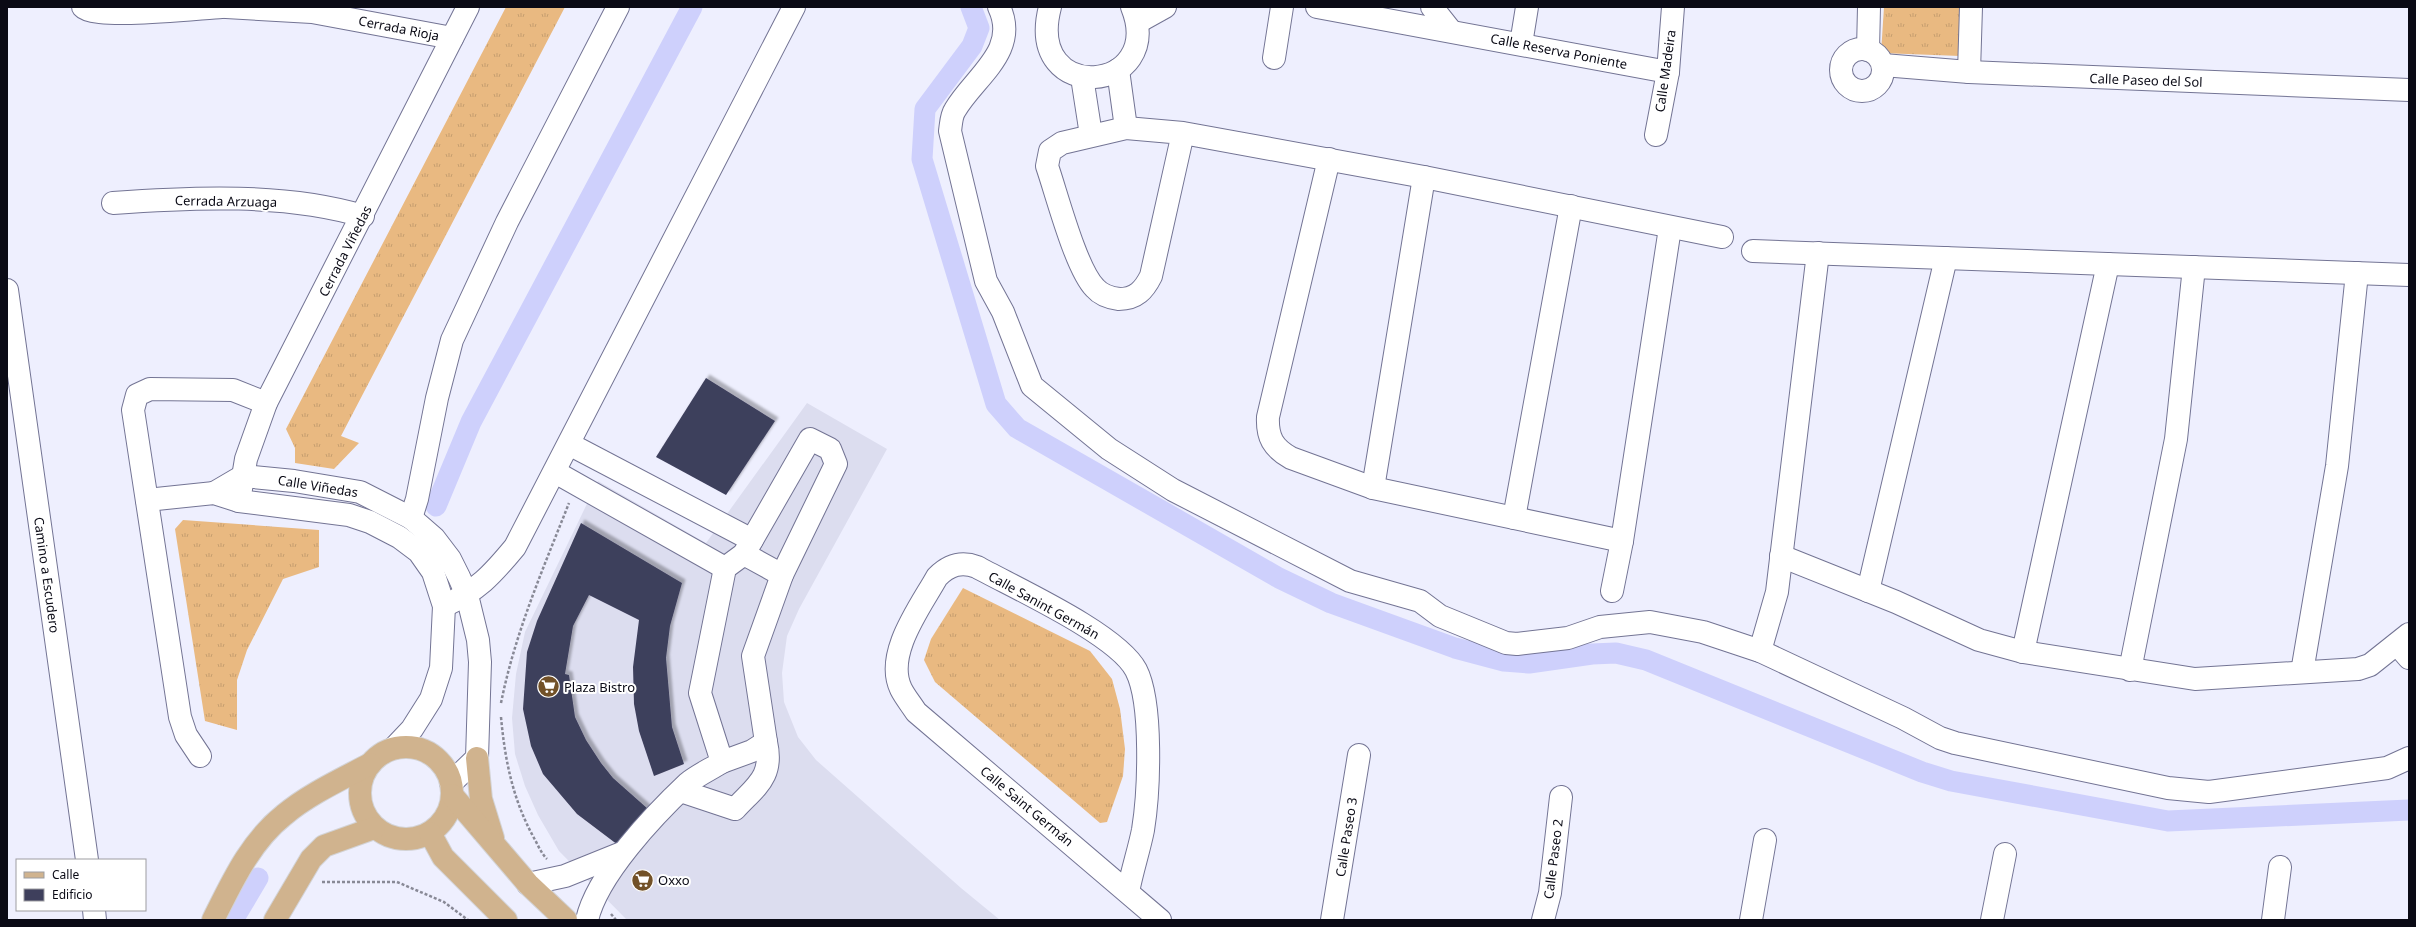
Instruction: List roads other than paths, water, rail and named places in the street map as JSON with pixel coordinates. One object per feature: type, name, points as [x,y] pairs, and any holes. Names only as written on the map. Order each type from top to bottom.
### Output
[{"type":"main road","points":[[213,920],[238,870],[265,832],[284,814],[370,764],[381,754],[394,748],[409,747],[430,754],[446,770],[451,789],[449,810],[441,823],[430,833],[416,838],[401,839],[387,836],[374,828],[365,817],[360,804],[359,789],[363,776],[370,764]]},
{"type":"main road","points":[[477,758],[481,799],[486,818],[498,850]]},
{"type":"main road","points":[[451,789],[498,850],[528,884],[566,920]]},
{"type":"main road","points":[[275,920],[311,859],[324,846],[374,828]]},
{"type":"main road","points":[[430,833],[443,857],[506,920]]},
{"type":"street","points":[[85,9],[106,14],[222,7]]},
{"type":"street","name":"Cerrada Rioja","points":[[226,7],[312,12],[452,38]]},
{"type":"street","name":"Cerrada Viñedas","points":[[239,501],[251,443],[266,403],[363,216],[468,7]]},
{"type":"street","points":[[411,518],[452,340],[507,222],[618,7]]},
{"type":"street","points":[[444,606],[467,595],[491,577],[514,547],[555,472],[794,7]]},
{"type":"street","points":[[999,7],[1005,30],[1000,53],[954,111],[950,131],[986,281],[1003,312],[1032,386],[1109,449],[1173,490],[1350,581],[1420,601],[1440,616],[1506,643],[1518,644],[1568,638],[1600,627],[1650,622],[1703,632],[1760,651],[1903,718],[1940,738],[2168,788],[2209,792],[2387,768],[2409,758]]},
{"type":"street","points":[[1050,7],[1046,22],[1045,40],[1052,57],[1065,70],[1082,77],[1101,77],[1118,70],[1131,57],[1138,41],[1135,15],[1165,7]]},
{"type":"street","points":[[1274,58],[1282,7]]},
{"type":"street","name":"Calle Reserva Poniente","points":[[1317,7],[1430,14],[1451,31],[1668,72]]},
{"type":"street","points":[[1521,44],[1528,7]]},
{"type":"street","name":"Calle Madeira","points":[[1656,136],[1668,72],[1673,7]]},
{"type":"street","name":"Calle Paseo del Sol","points":[[1869,7],[1875,58],[1969,72],[2409,90]]},
{"type":"street","points":[[1969,72],[1971,7]]},
{"type":"street","points":[[1118,70],[1126,128]]},
{"type":"street","points":[[1082,77],[1091,135]]},
{"type":"street","points":[[1183,133],[1151,276],[1143,291],[1128,299],[1111,298],[1095,289],[1084,272],[1047,166],[1050,151],[1062,143],[1126,128],[1183,133],[1329,159],[1571,206],[1670,228],[1722,237]]},
{"type":"street","points":[[1329,159],[1268,417],[1267,430],[1272,442],[1280,452],[1291,458],[1373,488],[1622,541]]},
{"type":"street","points":[[1373,488],[1424,177]]},
{"type":"street","name":"Cerrada Arzuaga","points":[[113,203],[257,199],[338,208],[363,216]]},
{"type":"street","points":[[1514,518],[1571,206]]},
{"type":"street","points":[[1612,591],[1622,541],[1670,228]]},
{"type":"street","points":[[1753,251],[2409,275]]},
{"type":"street","points":[[1760,651],[1777,592],[1818,253]]},
{"type":"street","points":[[1868,592],[1946,258]]},
{"type":"street","points":[[2023,652],[2108,264]]},
{"type":"street","points":[[2130,670],[2176,439],[2194,267]]},
{"type":"street","points":[[2302,672],[2337,466],[2357,273]]},
{"type":"street","name":"Camino a Escudero","points":[[7,290],[87,859]]},
{"type":"street","points":[[200,756],[186,735],[180,717],[132,410],[137,395],[150,389],[233,390],[266,403]]},
{"type":"street","points":[[682,791],[735,809],[763,778],[768,767],[766,742],[753,656],[782,574],[836,464],[830,449],[810,439],[748,547],[725,568],[700,693],[722,762]]},
{"type":"street","points":[[569,444],[748,547],[782,574]]},
{"type":"street","points":[[555,472],[725,568]]},
{"type":"street","name":"Calle Viñedas","points":[[214,493],[243,476],[294,481],[360,492],[411,518],[434,538],[450,560],[467,595],[478,640],[480,662],[477,758]]},
{"type":"street","points":[[350,515],[360,492]]},
{"type":"street","name":"Calle Viñedas","points":[[147,500],[214,493],[239,501],[350,515],[370,522],[393,534],[419,552],[433,572],[444,606],[441,668],[431,699],[412,729],[394,748]]},
{"type":"street","points":[[1781,556],[1979,640],[2023,652],[2130,670],[2195,679],[2358,669],[2370,665],[2405,645]]},
{"type":"street","name":"Calle Sanint Germán","points":[[901,688],[898,663],[899,651],[905,633],[937,577],[944,570],[958,564],[968,564],[977,567],[1098,633],[1119,650],[1136,670],[1147,712],[1147,792],[1143,830],[1128,892]]},
{"type":"street","name":"Calle Saint Germán","points":[[901,688],[916,712],[1160,920]]},
{"type":"street","points":[[586,920],[596,896],[622,853],[689,782],[722,762],[752,751],[766,742]]},
{"type":"street","name":"Calle Paseo 3","points":[[1332,920],[1359,755]]},
{"type":"street","points":[[451,789],[477,758]]},
{"type":"street","name":"Calle Paseo 2","points":[[1543,920],[1550,893],[1561,797]]},
{"type":"street","points":[[1751,920],[1765,840]]},
{"type":"street","points":[[528,884],[566,876],[622,853]]},
{"type":"street","points":[[1992,920],[2005,854]]},
{"type":"street","points":[[2273,920],[2280,867]]},
{"type":"waterway","points":[[436,506],[471,422],[692,7]]},
{"type":"waterway","points":[[971,7],[979,28],[972,46],[925,109],[922,159],[996,404],[1017,428],[1279,578],[1331,603],[1455,648],[1504,661],[1529,663],[1592,654],[1616,653],[1646,660],[1922,772],[1951,781],[2168,821],[2409,810]]},
{"type":"waterway","points":[[233,920],[258,878]]},
{"type":"place","name":"Plaza Bistro","points":[[548,687]]},
{"type":"place","name":"Oxxo","points":[[643,880]]}]
